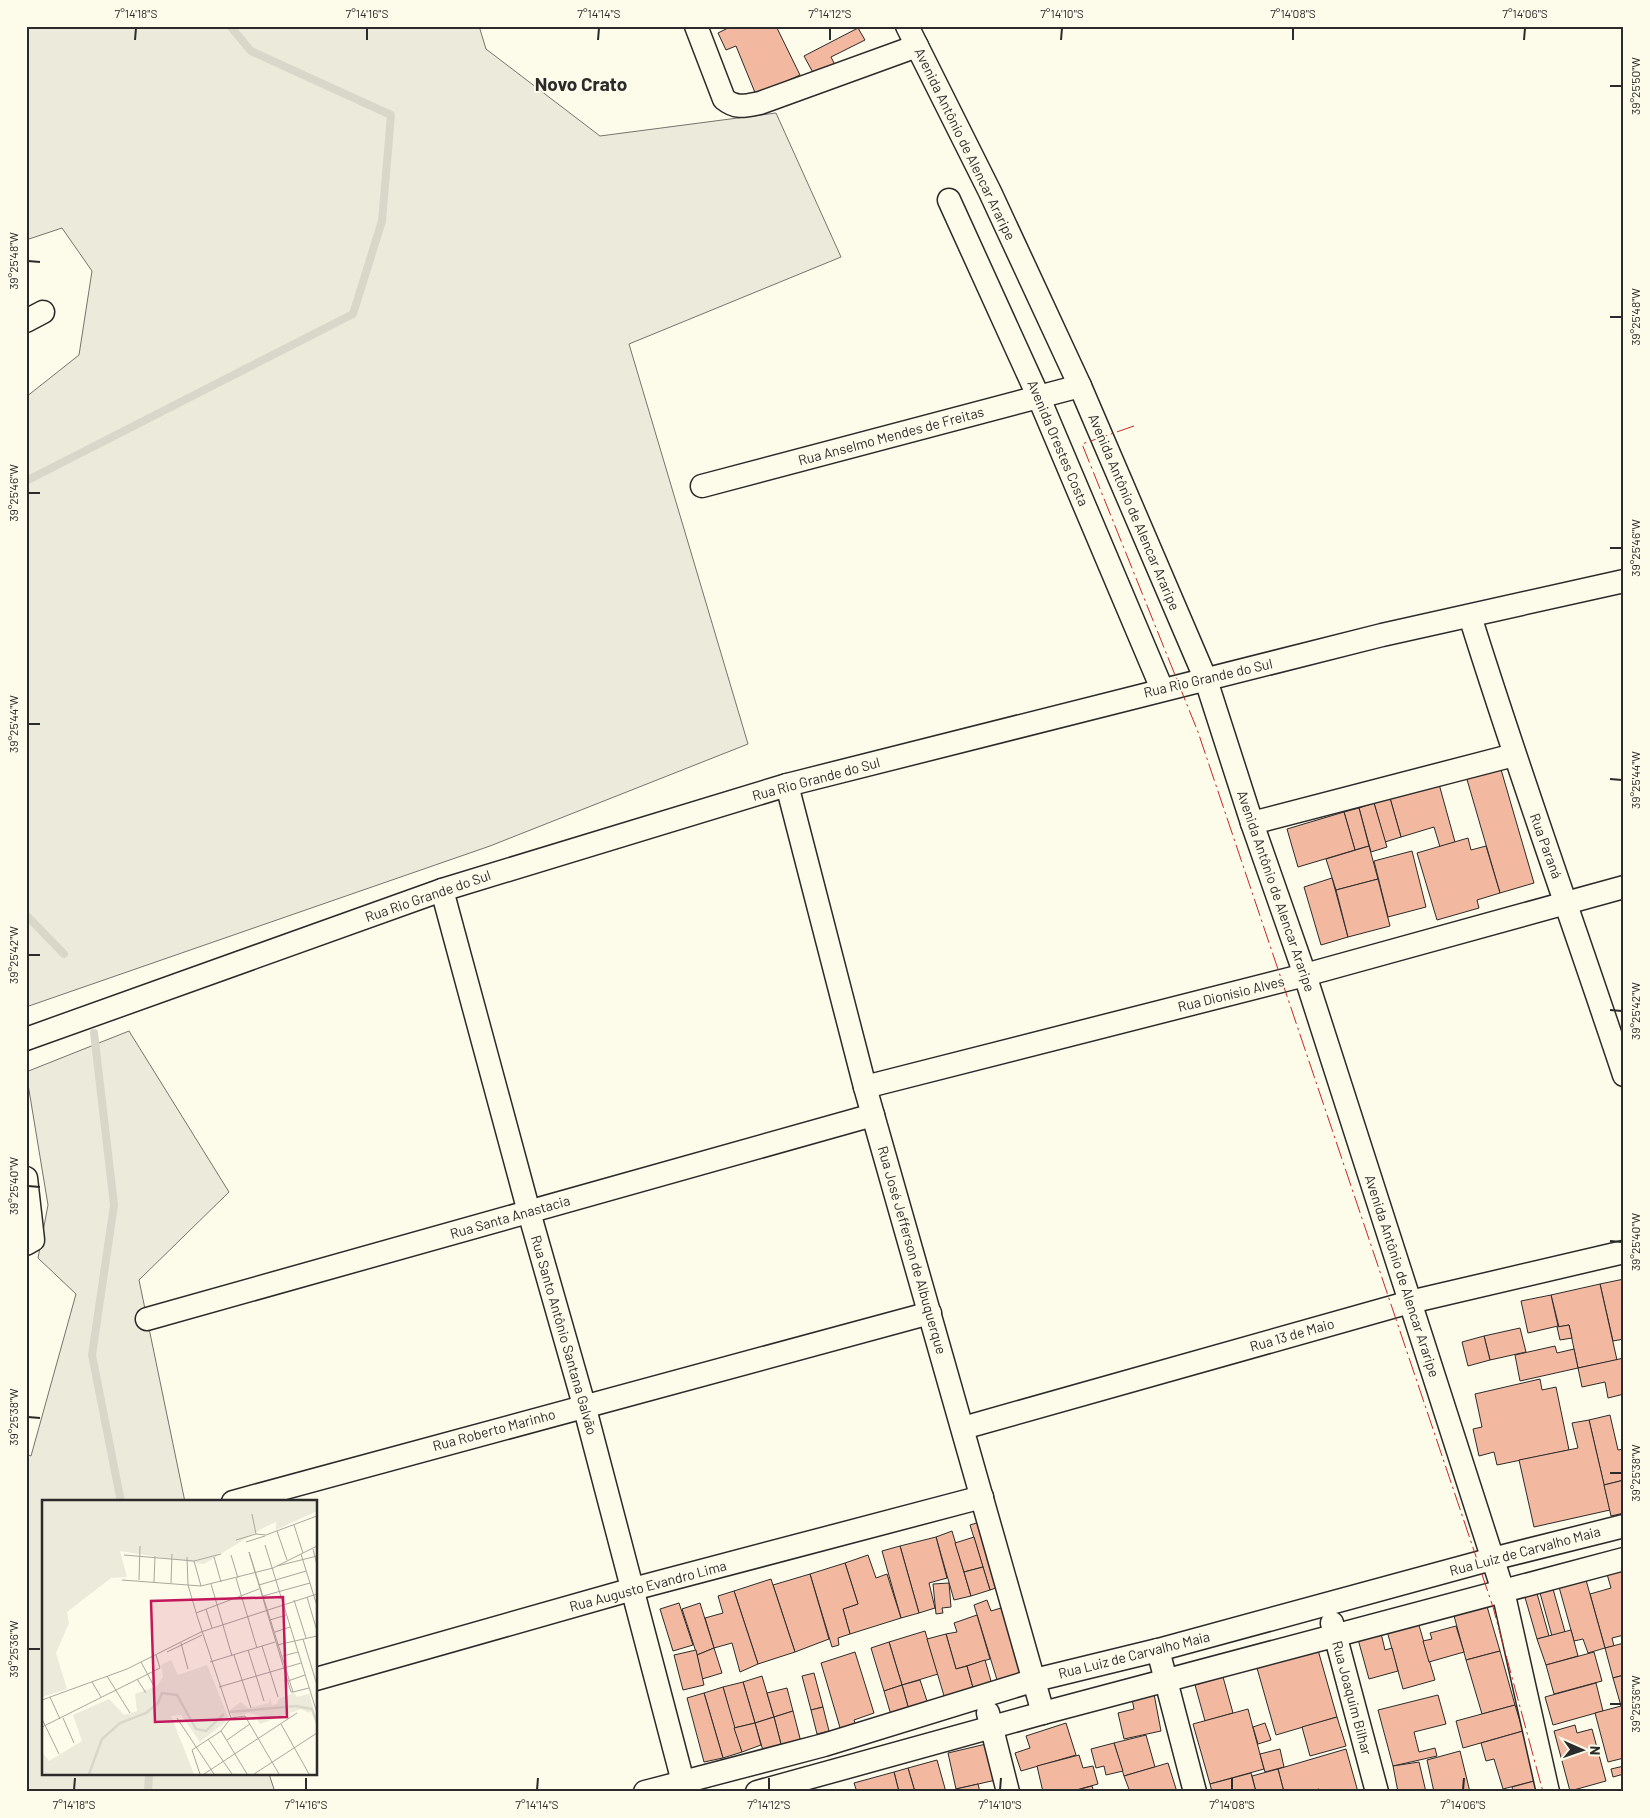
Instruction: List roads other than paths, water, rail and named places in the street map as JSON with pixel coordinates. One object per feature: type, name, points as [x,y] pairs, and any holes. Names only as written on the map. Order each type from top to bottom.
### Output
[{"type":"street","points":[[696,26],[724,99],[732,105],[740,107],[760,103],[912,36]]},
{"type":"street","name":"Avenida Antônio de Alencar Araripe","points":[[912,36],[990,192],[1080,386],[1206,680],[1252,823],[1305,975],[1503,1591],[1548,1792]]},
{"type":"street","name":"Avenida Orestes Costa","points":[[949,200],[1039,398],[1162,689]]},
{"type":"street","name":"Rua Anselmo Mendes de Freitas","points":[[702,486],[1080,386]]},
{"type":"street","name":"Rua Rio Grande do Sul","points":[[26,1039],[442,890],[787,785],[1382,635],[1624,581]]},
{"type":"street","name":"Rua Paraná","points":[[1470,616],[1514,755],[1624,1075]]},
{"type":"street","points":[[1252,823],[1514,755]]},
{"type":"street","name":"Rua José Jefferson de Albuquerque","points":[[787,785],[865,1087],[1035,1680],[1042,1713]]},
{"type":"street","name":"Rua Dionísio Alves","points":[[865,1087],[1305,975],[1624,887]]},
{"type":"street","name":"Rua Santo Antônio Santana Galvão","points":[[442,890],[529,1212],[584,1405],[683,1787]]},
{"type":"street","name":"Rua Santa Anastacia","points":[[147,1319],[873,1114]]},
{"type":"street","points":[[26,1178],[30,1242]]},
{"type":"street","name":"Rua 13 de Maio","points":[[963,1428],[1410,1302],[1624,1252]]},
{"type":"street","name":"Rua Roberto Marinho","points":[[239,1500],[584,1405],[930,1313]]},
{"type":"street","name":"Rua Augusto Evandro Lima","points":[[318,1679],[633,1589],[982,1497]]},
{"type":"street","name":"Rua Luiz de Carvalho Maia","points":[[646,1792],[683,1787],[1035,1680],[1326,1606],[1492,1558],[1624,1526]]},
{"type":"street","points":[[756,1792],[833,1782],[991,1728],[1042,1713],[1624,1559]]},
{"type":"street","name":"Rua Joaquim Bilhar","points":[[1326,1606],[1336,1636],[1377,1792]]},
{"type":"street","points":[[1158,1650],[1195,1792]]},
{"type":"street","points":[[985,1696],[991,1728],[1008,1792]]},
{"type":"street","points":[[824,1745],[833,1782]]},
{"type":"waterway","points":[[26,481],[353,314],[382,221],[391,115],[251,51],[230,26]]},
{"type":"waterway","points":[[26,915],[64,954]]},
{"type":"waterway","points":[[94,1033],[114,1205],[92,1355],[121,1500]]},
{"type":"waterway","points":[[148,1792],[149,1776]]},
{"type":"district","name":"Novo Crato","points":[[581,84]]}]
